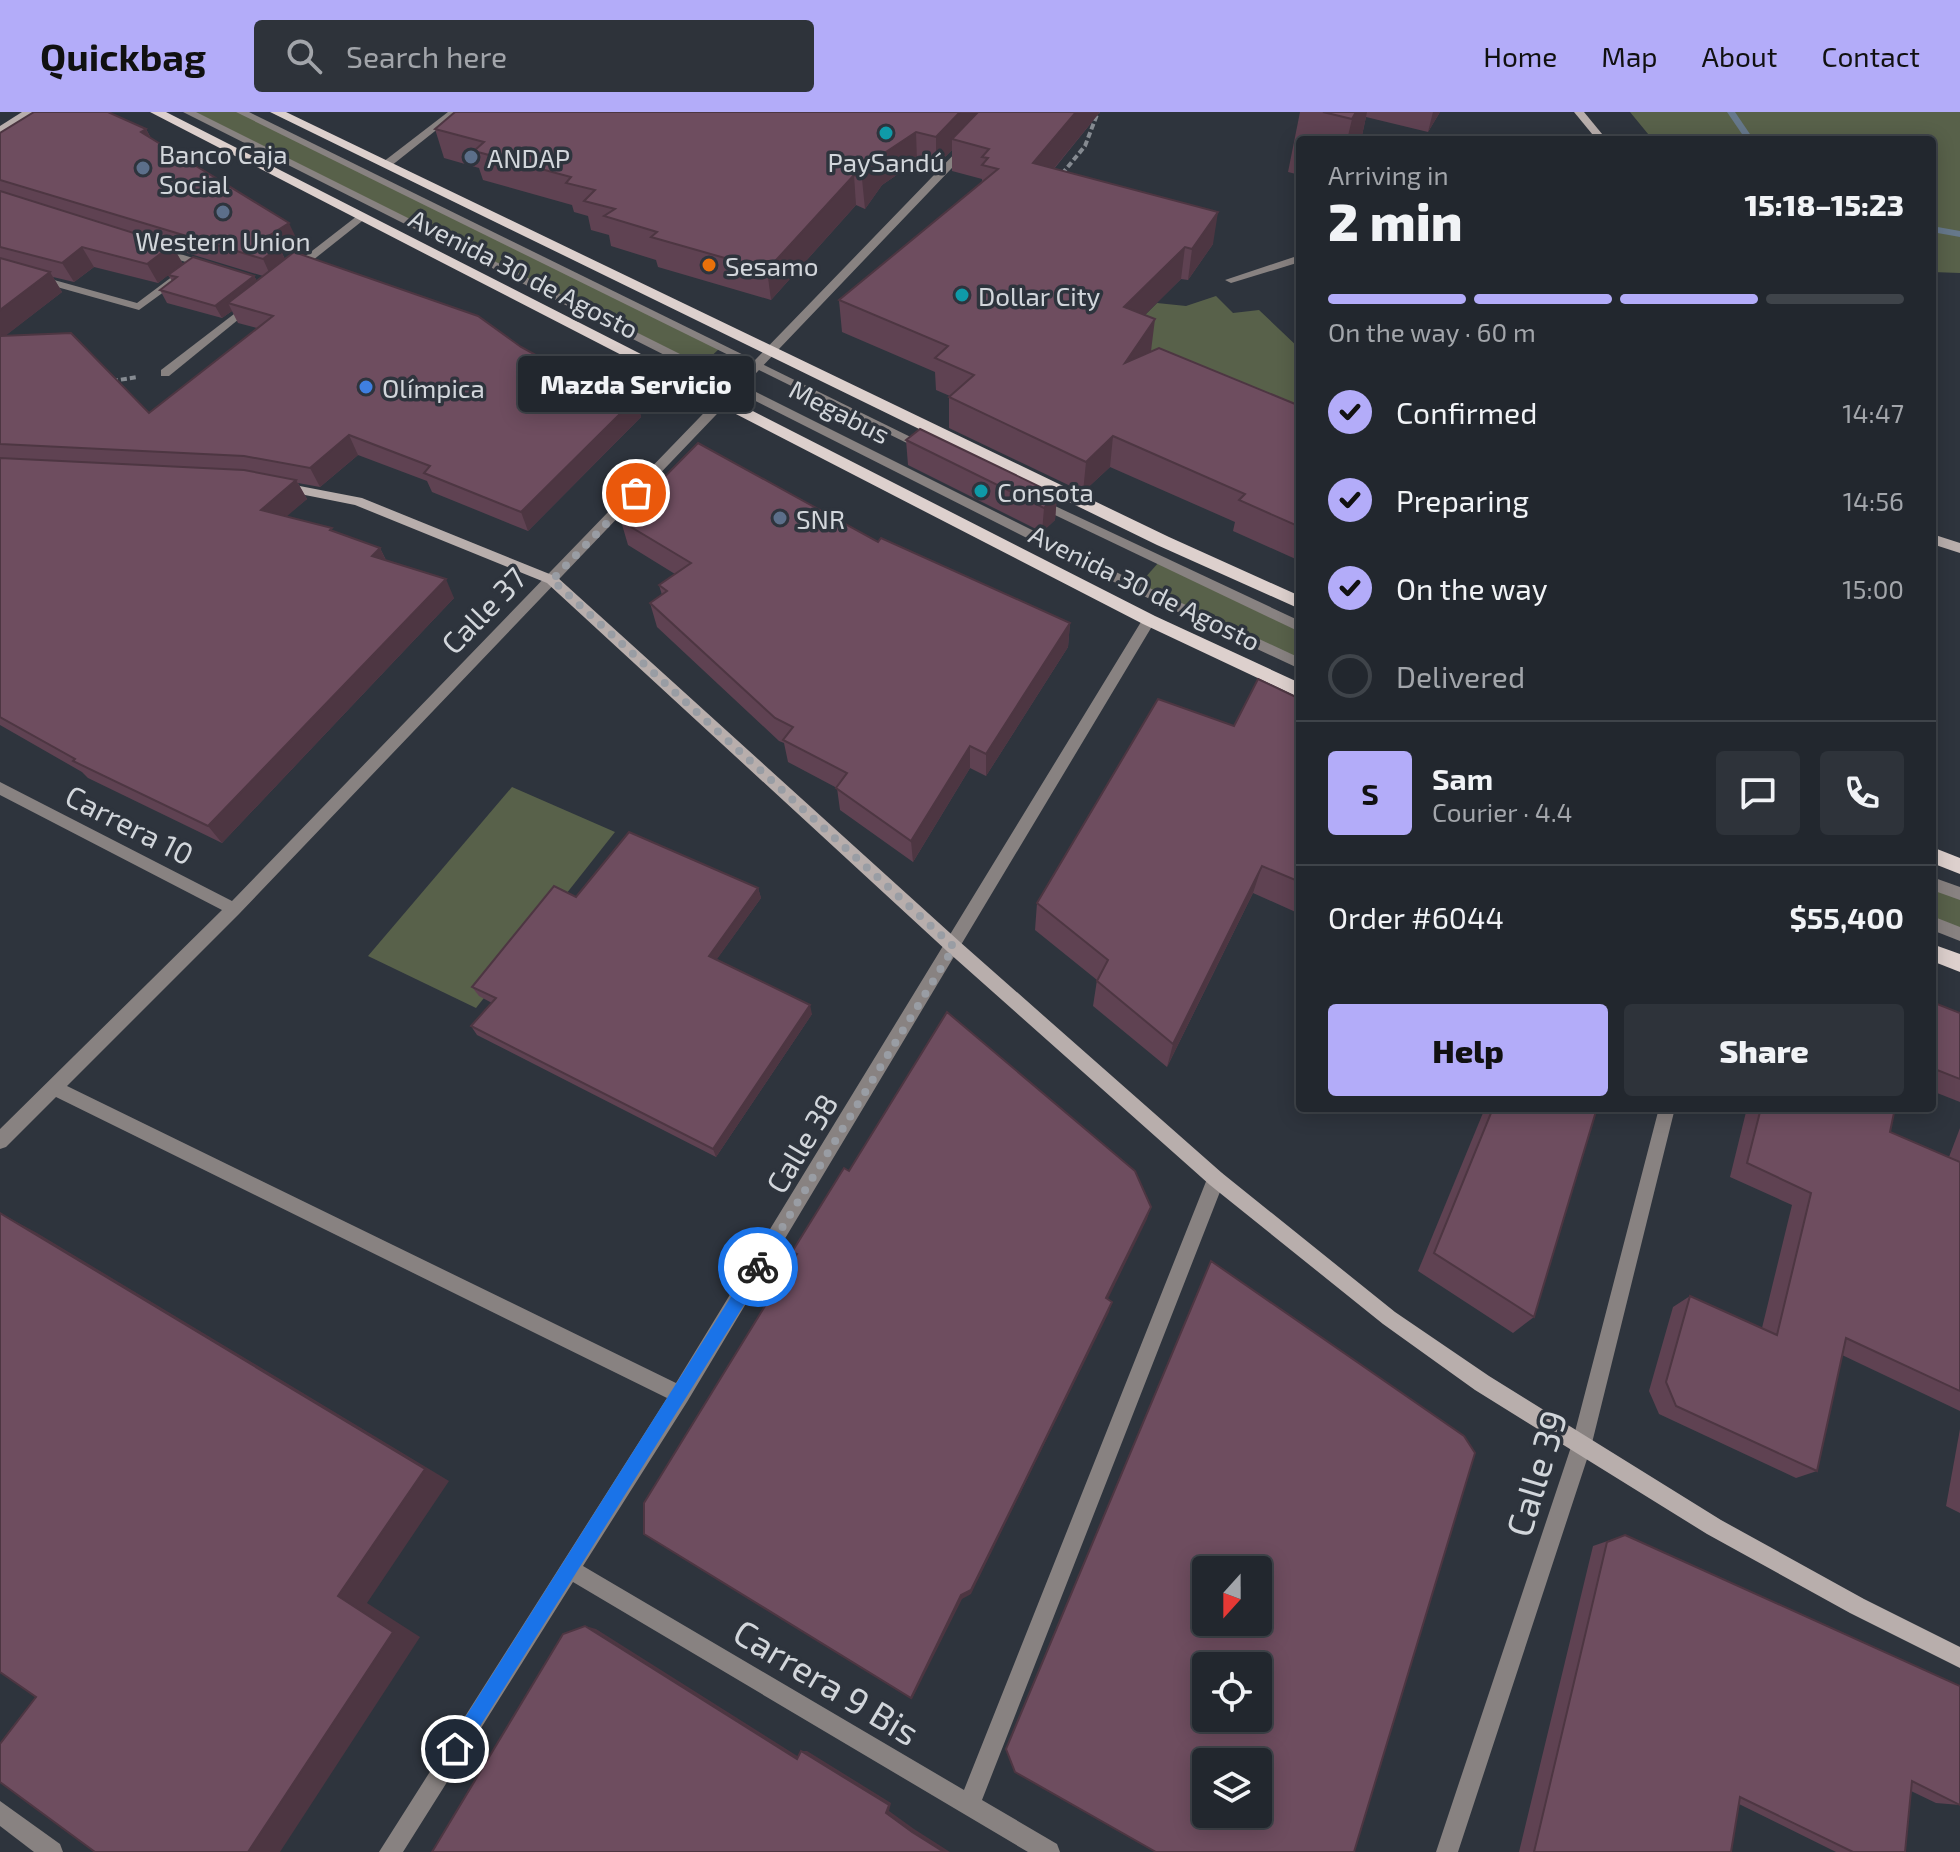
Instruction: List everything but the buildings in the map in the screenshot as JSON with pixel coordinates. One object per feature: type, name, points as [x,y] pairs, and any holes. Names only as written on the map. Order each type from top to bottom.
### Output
[{"type":"main road","name":"Avenida 30 de Agosto","points":[[156,112],[722,404],[1149,620],[1296,689]]},
{"type":"main road","name":"Avenida 30 de Agosto","points":[[276,112],[1163,541],[1296,601]]},
{"type":"main road","points":[[1936,857],[1960,866]]},
{"type":"main road","points":[[1936,954],[1960,963]]},
{"type":"street","points":[[0,130],[29,112]]},
{"type":"street","name":"Megabus","points":[[188,112],[1125,582],[1296,662]]},
{"type":"street","name":"Megabus","points":[[241,112],[941,454]]},
{"type":"street","points":[[387,164],[454,112]]},
{"type":"street","points":[[1579,112],[1599,136]]},
{"type":"street","name":"Calle 37","points":[[0,1141],[234,909],[979,134]]},
{"type":"street","points":[[287,276],[361,218]]},
{"type":"street","points":[[152,248],[223,270]]},
{"type":"street","points":[[1231,280],[1296,259]]},
{"type":"street","points":[[0,268],[139,307],[197,262]]},
{"type":"street","points":[[165,373],[263,295]]},
{"type":"street","points":[[270,485],[358,501],[552,580],[954,947],[1216,1179],[1389,1318],[1581,1447],[1714,1527],[1857,1606],[1960,1658]]},
{"type":"street","points":[[1021,494],[1296,625]]},
{"type":"street","points":[[1936,540],[1960,548]]},
{"type":"street","name":"Calle 38","points":[[390,1852],[680,1395],[954,947],[1149,620]]},
{"type":"street","name":"Carrera 10","points":[[0,788],[234,909]]},
{"type":"street","points":[[1936,885],[1960,894]]},
{"type":"street","points":[[1936,925],[1960,934]]},
{"type":"street","points":[[54,1088],[680,1395]]},
{"type":"street","name":"Calle 39","points":[[1447,1852],[1581,1447],[1666,1112]]},
{"type":"street","points":[[969,1805],[1216,1179]]},
{"type":"street","name":"Carrera 9 Bis","points":[[570,1569],[1049,1852]]},
{"type":"street","points":[[0,1812],[52,1852]]},
{"type":"path","points":[[1061,175],[1090,139],[1098,112]]},
{"type":"path","points":[[106,382],[165,373]]},
{"type":"green space","points":[[188,112],[241,112],[721,347],[700,367]]},
{"type":"green space","points":[[1630,112],[1960,112],[1960,273],[1936,272],[1936,136],[1650,136]]},
{"type":"green space","points":[[1216,296],[1233,313],[1259,310],[1296,345],[1296,435],[1213,377],[1121,339],[1157,303],[1186,306]]},
{"type":"green space","points":[[1159,562],[1296,625],[1296,662],[1136,588]]},
{"type":"green space","points":[[512,787],[615,832],[476,1008],[368,956]]},
{"type":"green space","points":[[1936,885],[1960,894],[1960,934],[1936,925]]},
{"type":"waterway","points":[[1731,112],[1747,136]]},
{"type":"waterway","points":[[1936,230],[1960,234]]},
{"type":"way so far","points":[[636,493],[552,580],[954,947],[758,1267]]},
{"type":"place","name":"PaySandú","points":[[886,133]]},
{"type":"place","name":"ANDAP","points":[[471,157]]},
{"type":"place","name":"Banco Caja Social","points":[[143,168]]},
{"type":"place","name":"Western Union","points":[[223,212]]},
{"type":"place","name":"Sesamo","points":[[709,265]]},
{"type":"place","name":"Dollar City","points":[[962,295]]},
{"type":"place","name":"Olímpica","points":[[366,387]]},
{"type":"place","name":"Consota","points":[[981,491]]},
{"type":"place","name":"Mazda Servicio","points":[[636,493]]},
{"type":"place","name":"SNR","points":[[780,518]]},
{"type":"route","points":[[455,1749],[758,1267]]}]
